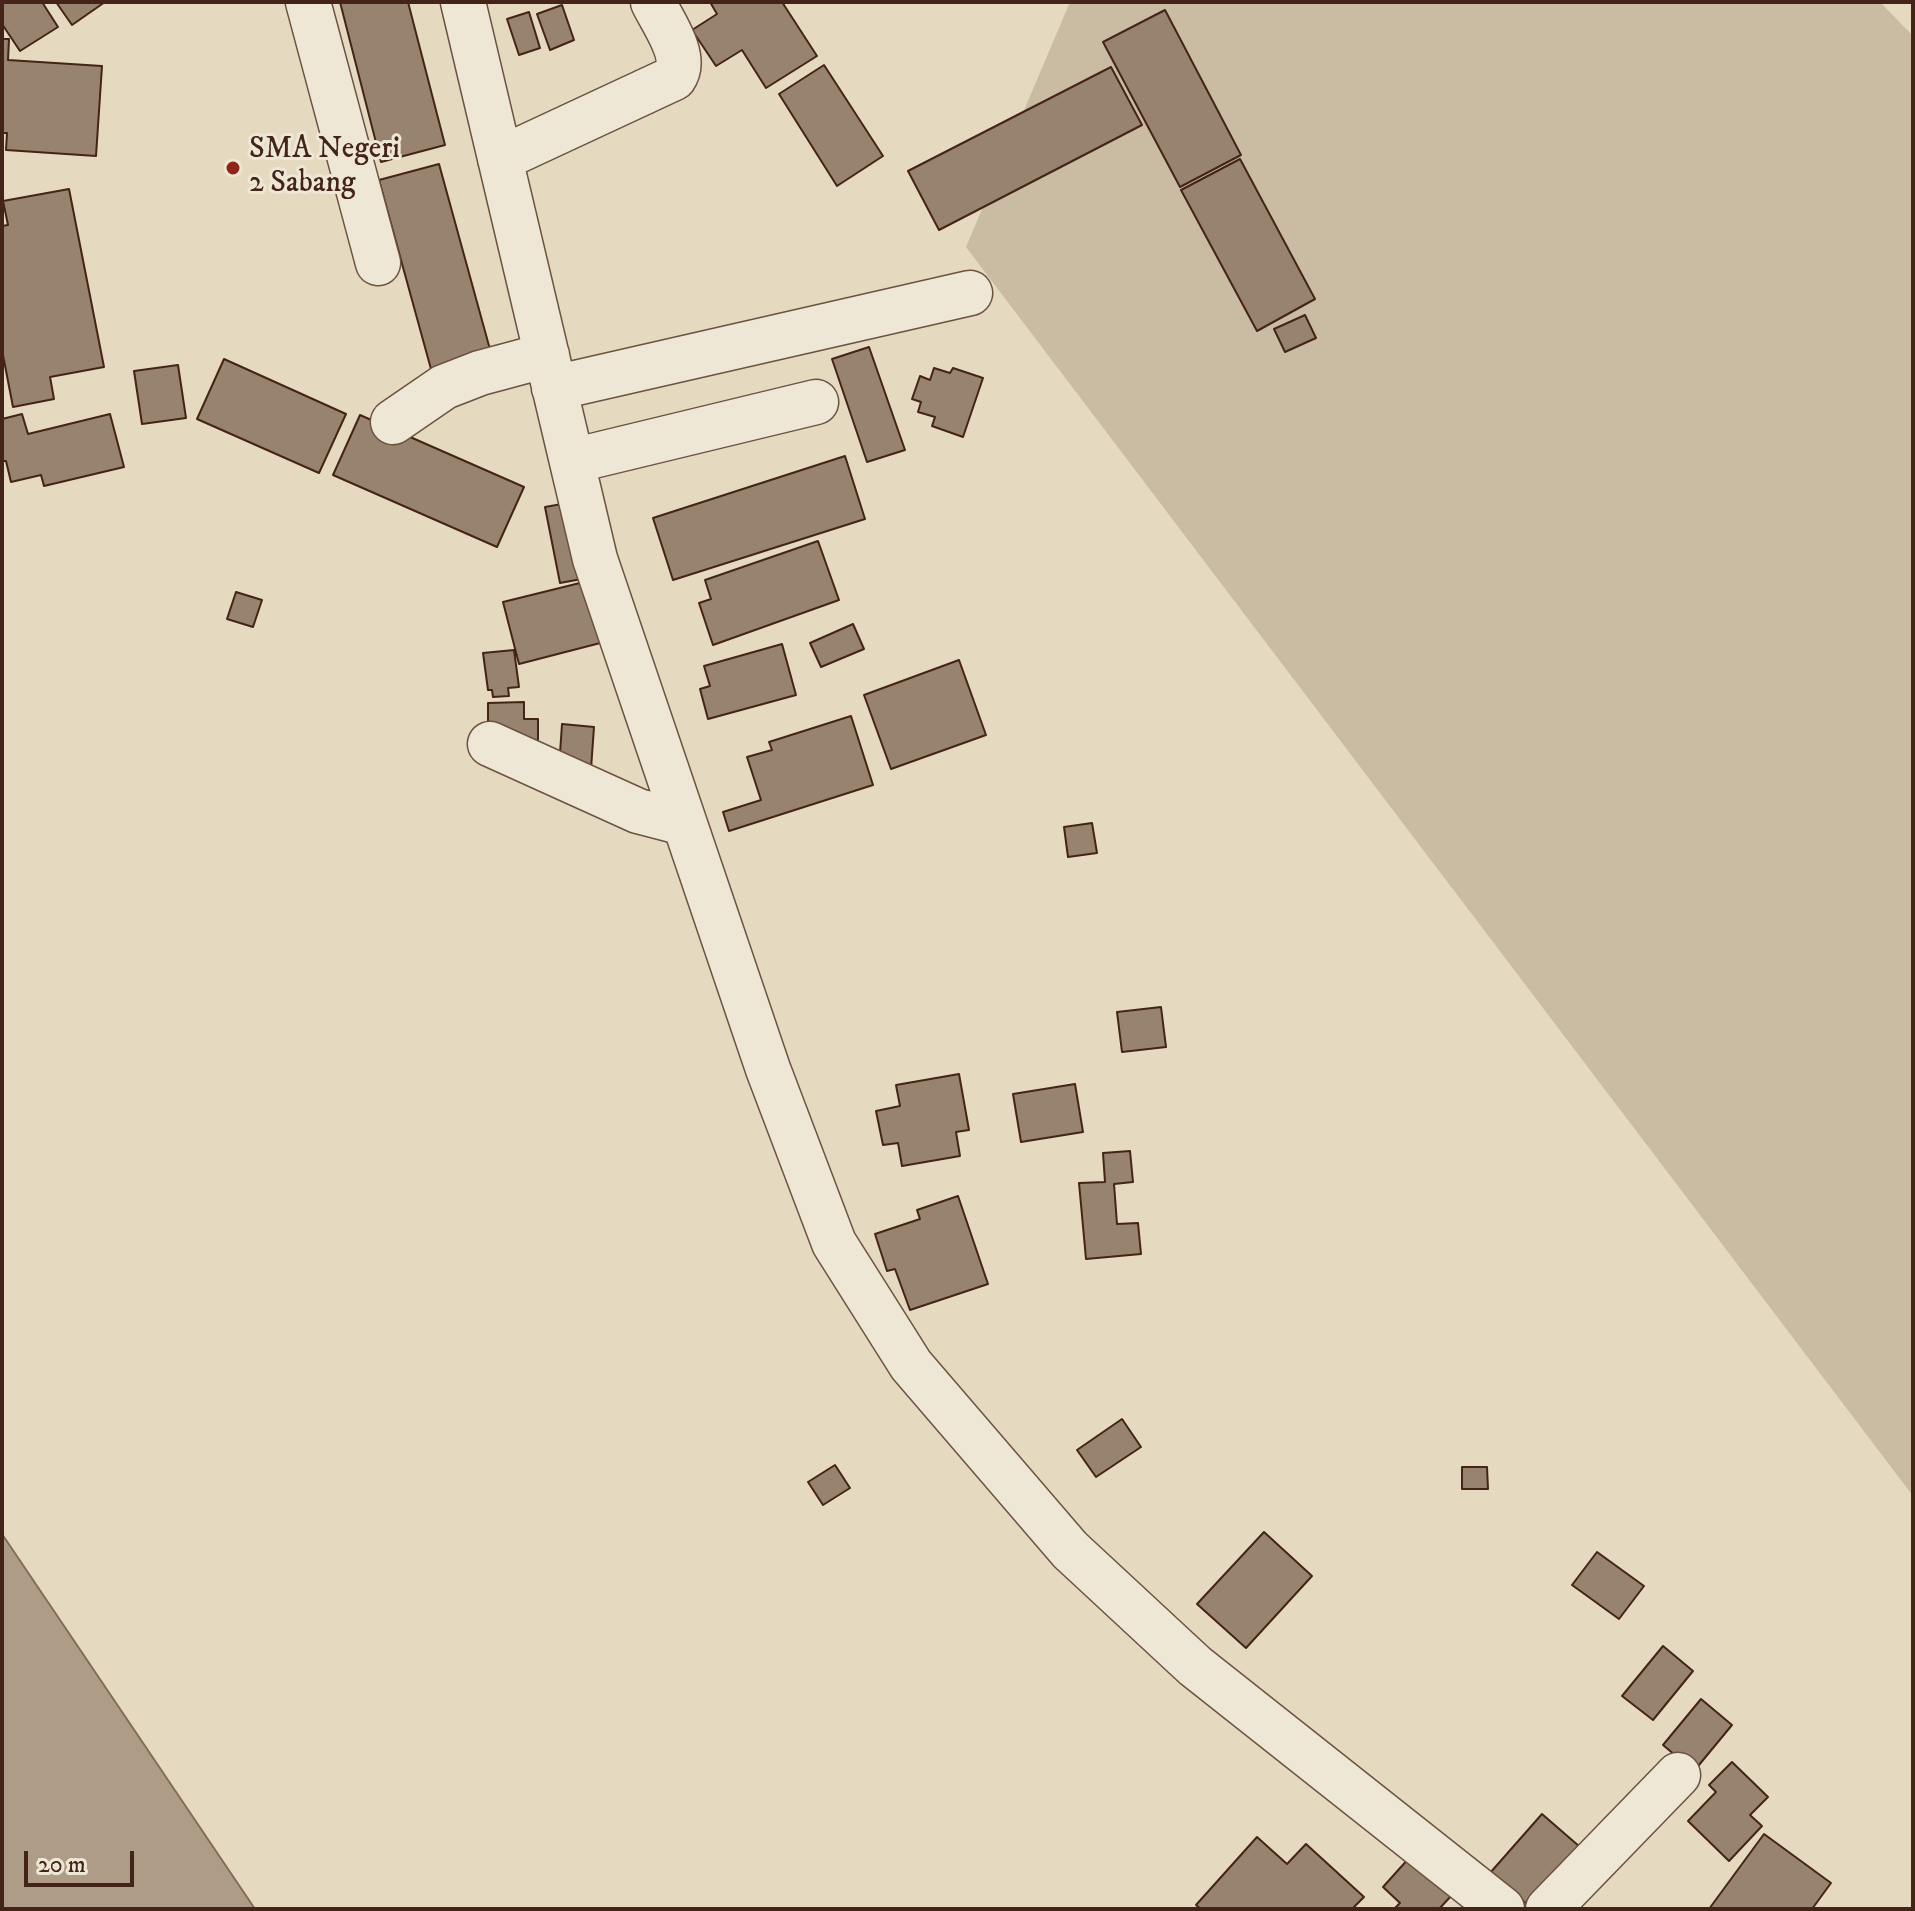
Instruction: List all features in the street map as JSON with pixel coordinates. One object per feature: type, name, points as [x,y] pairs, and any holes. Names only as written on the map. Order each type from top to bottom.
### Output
[{"type":"street","points":[[308,2],[378,263]]},
{"type":"street","points":[[463,2],[595,559],[768,1069],[834,1243],[911,1365],[1070,1550],[1195,1666],[1502,1909]]},
{"type":"street","points":[[500,159],[674,78],[680,70],[679,58],[653,2]]},
{"type":"street","points":[[393,422],[444,387],[480,373],[550,372],[970,293]]},
{"type":"street","points":[[572,461],[816,402]]},
{"type":"street","points":[[490,744],[638,811],[684,823]]},
{"type":"street","points":[[1548,1909],[1678,1775]]},
{"type":"shaded area","points":[[1070,2],[1880,2],[1913,36],[1913,1496],[966,247]]},
{"type":"shaded area","points":[[2,1534],[255,1909],[2,1909]]},
{"type":"building","points":[[2,2],[42,2],[58,27],[20,51],[2,24]]},
{"type":"building","points":[[56,2],[105,2],[72,25]]},
{"type":"building","points":[[340,2],[408,2],[445,145],[381,162]]},
{"type":"building","points":[[710,2],[782,2],[817,56],[766,88],[742,50],[716,66],[692,30],[717,14]]},
{"type":"building","points":[[562,5],[574,40],[550,50],[537,14]]},
{"type":"building","points":[[1165,10],[1241,155],[1180,187],[1103,42]]},
{"type":"building","points":[[529,12],[540,48],[519,55],[507,19]]},
{"type":"building","points":[[2,39],[9,39],[8,60],[102,66],[96,156],[6,150],[7,133],[2,133]]},
{"type":"building","points":[[824,65],[883,156],[837,186],[779,94]]},
{"type":"building","points":[[1111,67],[1142,125],[939,230],[908,171]]},
{"type":"building","points":[[1240,159],[1315,299],[1257,331],[1181,190]]},
{"type":"building","points":[[439,164],[494,364],[434,380],[379,180]]},
{"type":"building","points":[[69,189],[104,367],[50,377],[54,399],[13,407],[2,350],[2,226],[8,225],[3,201]]},
{"type":"building","points":[[1305,315],[1316,338],[1285,352],[1274,329]]},
{"type":"building","points":[[869,347],[905,450],[867,462],[832,359]]},
{"type":"building","points":[[224,359],[346,414],[319,473],[197,419]]},
{"type":"building","points":[[178,365],[186,418],[142,424],[134,371]]},
{"type":"building","points":[[934,368],[950,373],[953,368],[983,378],[963,437],[932,426],[935,417],[918,412],[921,402],[912,399],[920,376],[930,380]]},
{"type":"building","points":[[22,414],[28,434],[110,414],[124,467],[44,486],[41,475],[11,482],[6,461],[2,461],[2,419]]},
{"type":"building","points":[[360,415],[524,487],[497,547],[333,475]]},
{"type":"building","points":[[845,456],[865,519],[673,580],[653,518]]},
{"type":"building","points":[[573,502],[587,578],[560,583],[545,507]]},
{"type":"building","points":[[818,541],[839,600],[713,645],[699,603],[711,599],[705,580]]},
{"type":"building","points":[[592,580],[608,641],[519,664],[503,602]]},
{"type":"building","points":[[236,592],[262,600],[253,627],[227,619]]},
{"type":"building","points":[[853,624],[864,649],[821,667],[810,643]]},
{"type":"building","points":[[782,644],[796,695],[708,719],[700,689],[710,686],[704,666]]},
{"type":"building","points":[[514,650],[519,687],[508,688],[509,696],[493,697],[492,690],[488,690],[483,653]]},
{"type":"building","points":[[959,660],[986,735],[891,769],[864,695]]},
{"type":"building","points":[[524,702],[524,719],[538,719],[538,741],[488,742],[488,703]]},
{"type":"building","points":[[851,716],[873,785],[729,831],[723,812],[761,800],[747,757],[772,750],[769,742]]},
{"type":"building","points":[[562,724],[594,727],[591,769],[559,768]]},
{"type":"building","points":[[1092,823],[1097,853],[1068,857],[1064,827]]},
{"type":"building","points":[[1161,1007],[1166,1047],[1122,1052],[1117,1012]]},
{"type":"building","points":[[959,1074],[969,1130],[956,1132],[960,1156],[902,1166],[898,1143],[883,1145],[876,1111],[900,1106],[896,1085]]},
{"type":"building","points":[[1075,1084],[1083,1132],[1021,1142],[1013,1094]]},
{"type":"building","points":[[1130,1151],[1133,1182],[1114,1184],[1117,1224],[1138,1223],[1141,1254],[1086,1259],[1079,1183],[1105,1182],[1103,1153]]},
{"type":"building","points":[[958,1196],[988,1284],[910,1310],[895,1269],[887,1271],[875,1234],[920,1219],[917,1210]]},
{"type":"building","points":[[1122,1419],[1141,1447],[1096,1477],[1077,1450]]},
{"type":"building","points":[[835,1465],[850,1488],[823,1505],[808,1482]]},
{"type":"building","points":[[1462,1467],[1487,1467],[1488,1489],[1462,1489]]},
{"type":"building","points":[[1264,1532],[1312,1576],[1246,1648],[1197,1604]]},
{"type":"building","points":[[1597,1552],[1644,1586],[1619,1619],[1572,1585]]},
{"type":"building","points":[[1663,1646],[1693,1671],[1653,1720],[1622,1696]]},
{"type":"building","points":[[1701,1699],[1732,1725],[1694,1771],[1663,1745]]},
{"type":"building","points":[[1732,1762],[1768,1797],[1750,1815],[1762,1826],[1729,1861],[1688,1821],[1716,1792],[1709,1785]]},
{"type":"building","points":[[1542,1814],[1580,1847],[1528,1905],[1490,1873]]},
{"type":"building","points":[[1764,1834],[1831,1883],[1812,1909],[1709,1909]]},
{"type":"building","points":[[1257,1837],[1287,1864],[1306,1844],[1364,1897],[1352,1909],[1201,1909],[1196,1905]]},
{"type":"building","points":[[1410,1857],[1452,1895],[1439,1909],[1394,1909],[1400,1903],[1383,1887]]},
{"type":"place","name":"SMA Negeri 2 Sabang","points":[[233,168]]}]
